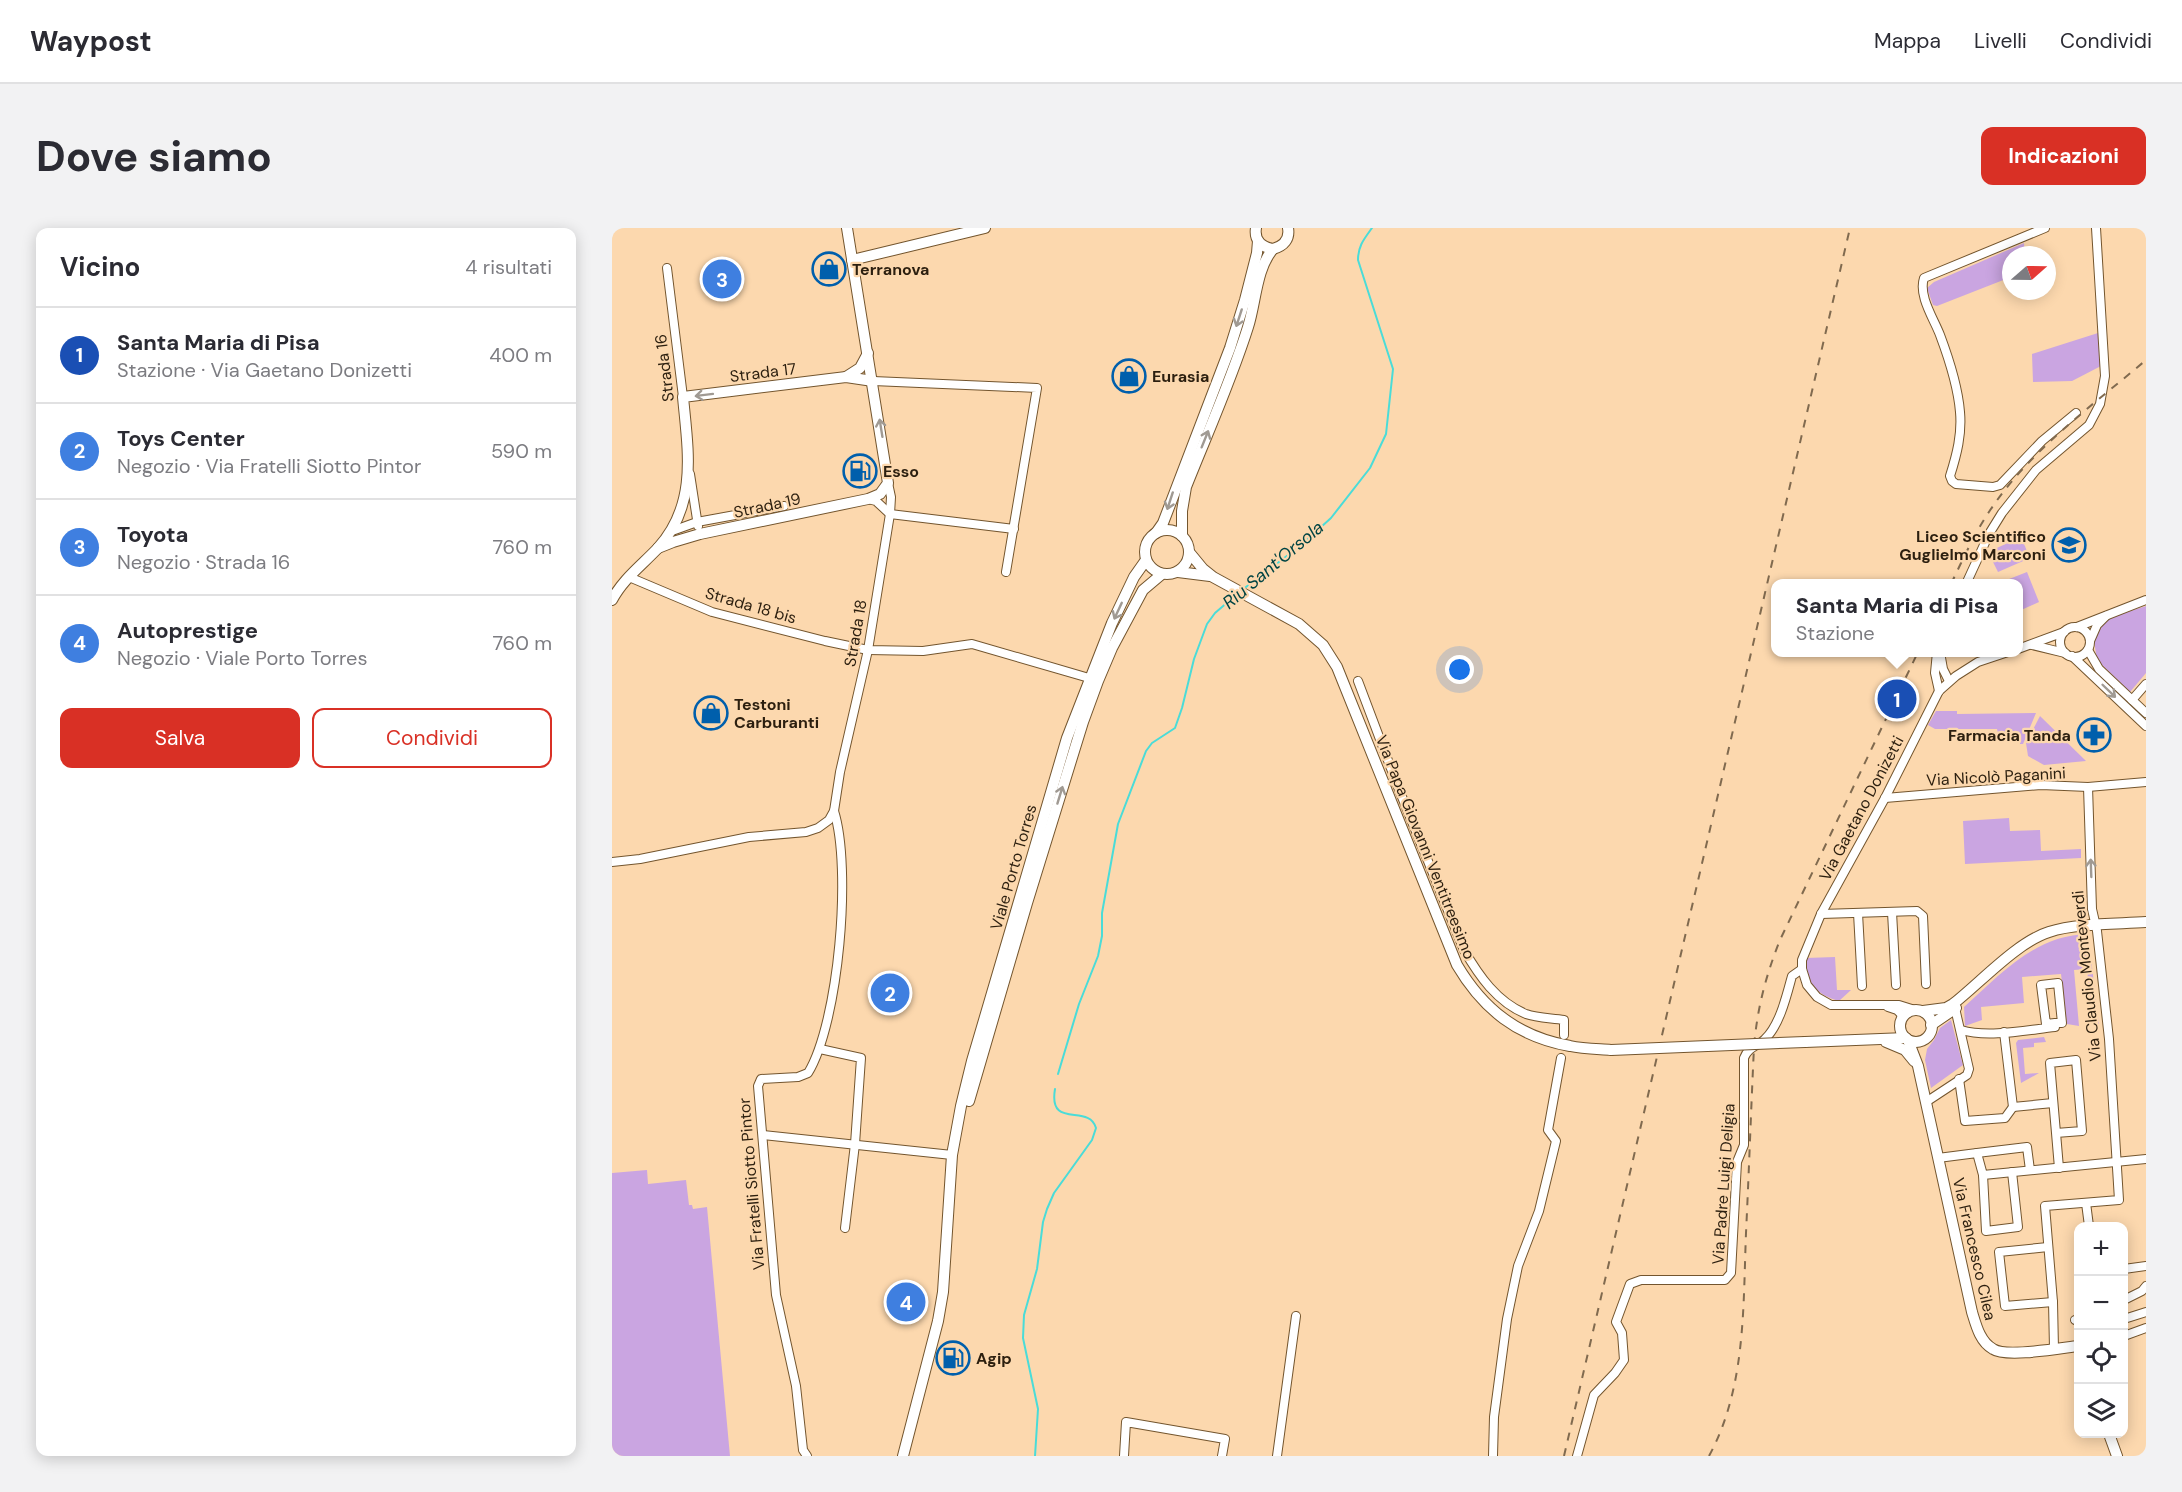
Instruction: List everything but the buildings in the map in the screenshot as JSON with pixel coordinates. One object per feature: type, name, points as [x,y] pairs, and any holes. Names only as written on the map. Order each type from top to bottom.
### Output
[{"type":"main road","name":"Strada 18","points":[[847,228],[888,483]]},
{"type":"main road","points":[[852,260],[985,228]]},
{"type":"main road","points":[[1182,536],[1182,511],[1186,487],[1248,327],[1267,256],[1285,243],[1288,228]]},
{"type":"main road","points":[[1255,232],[1262,246],[1274,249]]},
{"type":"main road","points":[[1156,533],[1164,530],[1174,531],[1187,543],[1190,552],[1188,560],[1178,572],[1162,574],[1155,571],[1146,560],[1146,545],[1163,523],[1230,348],[1257,253],[1255,232]]},
{"type":"main road","points":[[846,377],[860,368],[868,353]]},
{"type":"main road","name":"Strada 17","points":[[683,397],[846,377],[873,381]]},
{"type":"main road","name":"Strada 16","points":[[673,536],[685,504],[689,464],[683,397]]},
{"type":"main road","name":"Strada 19","points":[[629,577],[673,536],[700,534],[868,500],[880,494],[888,483]]},
{"type":"main road","name":"Via Papa Giovanni Ventitreesimo","points":[[1190,552],[1203,569],[1213,576],[1299,624],[1323,645],[1337,668],[1456,965],[1480,998],[1509,1024],[1538,1038],[1570,1046],[1611,1050],[1907,1039]]},
{"type":"main road","name":"Viale Porto Torres","points":[[903,1456],[938,1321],[943,1292],[952,1155],[973,1058],[1067,738],[1089,678],[1124,598],[1146,560]]},
{"type":"main road","name":"Via Papa Giovanni Ventitreesimo","points":[[1178,572],[1213,576]]},
{"type":"main road","name":"Viale Porto Torres","points":[[950,1195],[965,1117],[987,1035],[1083,722],[1112,648],[1143,590],[1162,574]]},
{"type":"main road","points":[[612,600],[615,588],[629,577]]},
{"type":"main road","points":[[1878,1040],[1893,1031],[1901,1020],[1919,1011],[1946,1008],[1972,990],[2032,940],[2048,932],[2146,922]]},
{"type":"main road","points":[[1931,1025],[1955,1008],[1972,990]]},
{"type":"main road","points":[[1901,1020],[1902,1034],[1907,1039],[1922,1040],[1929,1034],[1931,1025],[1929,1017],[1919,1011]]},
{"type":"main road","name":"Via Francesco Cilea","points":[[1907,1039],[1918,1066],[1972,1312],[1982,1337],[1993,1350],[2006,1353],[2074,1346]]},
{"type":"main road","points":[[1878,1040],[1905,1050],[1918,1066]]},
{"type":"main road","name":"Via Francesco Cilea","points":[[1918,1066],[1919,1047],[1922,1040]]},
{"type":"main road","points":[[2110,1438],[2117,1456]]},
{"type":"street","points":[[2045,228],[1924,278],[1922,284],[1924,296],[1951,369],[1960,412],[1960,435],[1951,480],[1956,484],[1993,487],[2000,485],[2042,441],[2076,413]]},
{"type":"street","points":[[1968,579],[1989,534],[2002,513],[2036,470],[2089,425],[2100,404],[2105,376],[2096,228]]},
{"type":"street","name":"Strada 16","points":[[667,268],[683,397]]},
{"type":"street","points":[[873,381],[1037,388],[1006,572]]},
{"type":"street","name":"Strada 16","points":[[689,464],[693,524],[700,534]]},
{"type":"street","name":"Strada 18","points":[[834,811],[840,772],[868,650],[890,514],[891,497],[888,483]]},
{"type":"street","points":[[868,500],[876,501],[890,514],[1014,529]]},
{"type":"street","points":[[693,524],[784,506]]},
{"type":"street","name":"Strada 19","points":[[673,536],[693,524]]},
{"type":"street","name":"Strada 18 bis","points":[[629,577],[712,612],[825,641],[868,650],[923,651],[972,644],[1089,678]]},
{"type":"street","points":[[2077,627],[2146,600]]},
{"type":"street","points":[[2032,645],[2081,656],[2089,645],[2097,625],[2107,615]]},
{"type":"street","points":[[2023,648],[2064,632],[2070,627],[2084,629],[2088,634],[2089,645],[2099,669],[2146,713]]},
{"type":"street","points":[[2064,632],[2060,640],[2068,654],[2146,726]]},
{"type":"street","points":[[1938,657],[1935,672],[1939,691]]},
{"type":"street","points":[[1940,657],[1949,681]]},
{"type":"street","name":"Via Gaetano Donizetti","points":[[1802,969],[1805,949],[1821,914],[1885,798],[1939,691],[1949,681],[1978,662],[1993,657]]},
{"type":"street","points":[[1358,681],[1464,950],[1477,973],[1495,993],[1512,1007],[1528,1015],[1564,1020],[1564,1035]]},
{"type":"street","points":[[2132,700],[2146,684]]},
{"type":"street","name":"Via Nicolò Paganini","points":[[1885,798],[2042,785],[2088,787],[2146,782]]},
{"type":"street","points":[[1385,787],[1398,787]]},
{"type":"street","name":"Via Claudio Monteverdi","points":[[2086,1203],[2119,1200],[2109,1039],[2092,909],[2088,787]]},
{"type":"street","points":[[612,862],[640,859],[749,837],[806,832],[818,828],[829,820],[834,811]]},
{"type":"street","name":"Via Fratelli Siotto Pintor","points":[[807,1456],[803,1450],[796,1386],[776,1295],[758,1086],[761,1079],[803,1076],[808,1073],[820,1049],[831,1009],[842,907],[839,824],[834,811]]},
{"type":"street","points":[[1821,914],[1917,911],[1923,916],[1926,984]]},
{"type":"street","points":[[1892,912],[1896,985]]},
{"type":"street","points":[[1858,913],[1862,986]]},
{"type":"street","points":[[1802,969],[1811,992],[1831,1005],[1903,1005],[1919,1011]]},
{"type":"street","name":"Via Padre Luigi Deligia","points":[[1577,1456],[1594,1395],[1624,1360],[1622,1333],[1616,1322],[1630,1284],[1641,1280],[1725,1280],[1731,1273],[1737,1162],[1744,1145],[1744,1058],[1746,1052],[1768,1035],[1784,1004],[1792,976],[1802,969]]},
{"type":"street","points":[[2058,983],[2062,1023],[2055,1023],[2046,1024],[2041,985],[2058,983]]},
{"type":"street","points":[[1882,1005],[1897,1010],[1901,1020]]},
{"type":"street","points":[[1926,1102],[1967,1075],[1969,1069],[1955,1008]]},
{"type":"street","points":[[1961,1030],[1970,1033],[2004,1032],[2055,1027],[2055,1023]]},
{"type":"street","points":[[1959,1079],[1965,1121],[2006,1118],[2013,1107],[2004,1032]]},
{"type":"street","points":[[820,1049],[861,1058],[855,1144],[844,1228]]},
{"type":"street","points":[[1493,1456],[1494,1417],[1507,1319],[1518,1266],[1539,1211],[1556,1141],[1548,1130],[1561,1058]]},
{"type":"street","points":[[2056,1133],[2082,1131],[2076,1060],[2050,1063],[2056,1133],[2060,1168]]},
{"type":"street","points":[[2013,1107],[2054,1103]]},
{"type":"street","points":[[763,1135],[952,1155]]},
{"type":"street","points":[[1938,1158],[2027,1147],[2030,1170]]},
{"type":"street","points":[[1977,1153],[1983,1175],[1986,1231],[2018,1227],[2012,1172]]},
{"type":"street","points":[[1983,1175],[2146,1159]]},
{"type":"street","points":[[2054,1348],[2053,1302],[2045,1206],[2086,1203],[2088,1222]]},
{"type":"street","points":[[2048,1247],[1999,1252],[2005,1306],[2053,1302]]},
{"type":"street","points":[[2128,1268],[2146,1266]]},
{"type":"street","points":[[2128,1298],[2142,1291],[2146,1286]]},
{"type":"street","points":[[2128,1318],[2146,1312]]},
{"type":"street","points":[[1277,1456],[1296,1316]]},
{"type":"street","points":[[2128,1335],[2146,1328]]},
{"type":"street","points":[[1124,1456],[1126,1422],[1225,1438],[1222,1456]]},
{"type":"shaded area","points":[[2002,253],[2002,281],[1937,306],[1933,305],[1927,288],[1934,282]]},
{"type":"shaded area","points":[[2098,333],[2101,366],[2072,381],[2033,382],[2032,354]]},
{"type":"shaded area","points":[[2021,537],[2030,558],[1998,572],[1988,552]]},
{"type":"shaded area","points":[[2027,572],[2039,602],[2023,609],[2023,579],[2009,579]]},
{"type":"shaded area","points":[[2146,606],[2146,673],[2130,692],[2097,660],[2094,641],[2106,619]]},
{"type":"shaded area","points":[[1936,711],[1957,711],[1957,714],[2036,713],[2023,744],[2020,744],[2019,732],[2013,732],[2012,729],[1998,733],[1997,729],[1935,729],[1928,725]]},
{"type":"shaded area","points":[[2040,716],[2086,761],[2044,765],[2028,756],[2026,743]]},
{"type":"shaded area","points":[[2009,818],[2010,831],[2040,830],[2041,851],[2081,849],[2081,858],[1965,864],[1963,821]]},
{"type":"shaded area","points":[[2088,934],[2099,1025],[2093,1025],[2087,969],[2074,970],[2079,1026],[2067,1024],[2061,974],[2022,977],[2024,1003],[1981,1007],[1982,1020],[1965,1026],[1964,1007],[2020,958],[2051,941]]},
{"type":"shaded area","points":[[1835,957],[1837,990],[1851,990],[1839,1001],[1818,991],[1810,981],[1806,966],[1806,958]]},
{"type":"shaded area","points":[[1951,1020],[1963,1065],[1931,1088],[1925,1060],[1927,1049],[1940,1028]]},
{"type":"shaded area","points":[[2044,1037],[2046,1042],[2034,1043],[2034,1047],[2023,1048],[2025,1074],[2039,1073],[2021,1083],[2016,1043],[2018,1040]]},
{"type":"shaded area","points":[[647,1170],[648,1184],[686,1180],[689,1205],[692,1205],[693,1209],[707,1207],[730,1456],[612,1456],[612,1173]]},
{"type":"waterway","name":"Riu Sant'Orsola","points":[[1242,590],[1300,546],[1331,518],[1370,468],[1386,434],[1393,369],[1358,260],[1360,247],[1372,228]]},
{"type":"waterway","name":"Riu Sant'Orsola","points":[[1058,1074],[1079,1004],[1098,956],[1102,936],[1102,913],[1118,824],[1146,751],[1152,743],[1175,728],[1194,659],[1207,624],[1215,613],[1236,595]]},
{"type":"waterway","name":"Riu Sant'Orsola","points":[[1035,1456],[1038,1409],[1023,1338],[1024,1315],[1037,1269],[1043,1222],[1047,1209],[1054,1193],[1092,1140],[1096,1128],[1086,1117],[1063,1113],[1057,1109],[1054,1101],[1055,1089]]},
{"type":"railway","points":[[1564,1456],[1850,228]]},
{"type":"railway","points":[[1953,579],[1970,544],[1993,506],[2026,465],[2065,428],[2146,360]]},
{"type":"railway","points":[[1709,1456],[1730,1403],[1740,1347],[1754,1047],[1763,992],[1780,940],[1916,657]]},
{"type":"place","name":"Terranova","points":[[829,269]]},
{"type":"place","name":"Toyota","points":[[722,279]]},
{"type":"place","name":"Eurasia","points":[[1129,376]]},
{"type":"place","name":"Esso","points":[[860,471]]},
{"type":"place","name":"Liceo Scientifico Guglielmo Marconi","points":[[2069,545]]},
{"type":"place","name":"Santa Maria di Pisa","points":[[1897,699]]},
{"type":"place","name":"Testoni Carburanti","points":[[711,713]]},
{"type":"place","name":"Farmacia Tanda","points":[[2094,735]]},
{"type":"place","name":"Toys Center","points":[[890,993]]},
{"type":"place","name":"Autoprestige","points":[[906,1302]]},
{"type":"place","name":"Agip","points":[[953,1358]]}]
